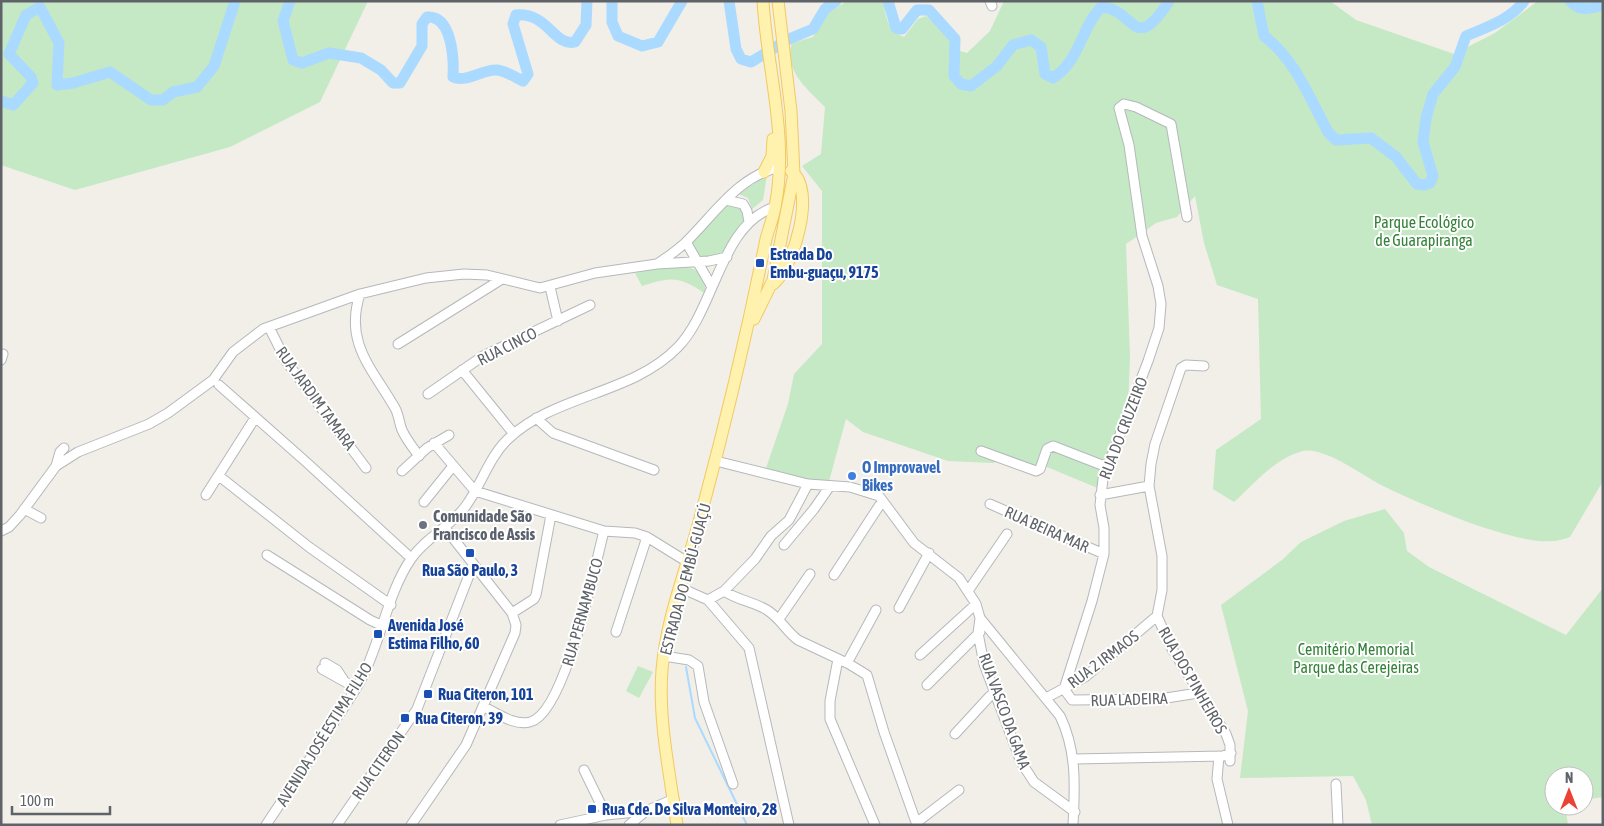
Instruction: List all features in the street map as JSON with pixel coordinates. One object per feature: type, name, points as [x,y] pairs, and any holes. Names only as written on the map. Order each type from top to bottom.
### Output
[{"type":"main road","name":"ESTRADA DO EMBÚ-GUAÇÚ","points":[[678,825],[664,726],[662,685],[666,640],[716,461],[746,337],[775,207],[780,167],[778,118],[763,1]]},
{"type":"main road","name":"ESTRADA DO EMBÚ-GUAÇÚ","points":[[746,337],[772,285],[794,174],[788,81],[778,1]]},
{"type":"main road","points":[[764,172],[773,149],[774,88]]},
{"type":"main road","points":[[772,285],[784,273],[792,256],[800,223],[803,188],[794,174],[780,167]]},
{"type":"main road","points":[[775,207],[789,206]]},
{"type":"street","name":"RUA DO CRUZEIRO","points":[[1064,689],[1094,595],[1104,554],[1104,528],[1100,495],[1107,468],[1159,328],[1161,304],[1158,286],[1142,236],[1129,145],[1120,108],[1124,104],[1136,107],[1171,124],[1187,217]]},
{"type":"street","points":[[657,264],[686,242],[726,200],[764,172],[780,167]]},
{"type":"street","points":[[726,200],[743,204],[747,210],[748,222]]},
{"type":"street","name":"AVENIDA JOSÉ ESTIMA FILHO","points":[[266,825],[356,688],[372,657],[402,574],[411,558],[458,515],[475,491],[497,451],[514,434],[536,418],[629,378],[666,358],[691,332],[727,257],[748,222],[757,214],[775,207]]},
{"type":"street","points":[[686,242],[712,288]]},
{"type":"street","points":[[56,466],[78,452],[149,424],[168,413],[213,380],[233,352],[246,341],[269,327],[360,294],[442,276],[487,275],[530,286],[550,287],[595,273],[727,257]]},
{"type":"street","points":[[398,344],[502,279]]},
{"type":"street","points":[[550,287],[558,321]]},
{"type":"street","points":[[360,294],[354,311],[355,336],[370,367],[397,410],[402,432],[419,456]]},
{"type":"street","name":"RUA CINCO","points":[[428,394],[483,356],[590,305]]},
{"type":"street","name":"RUA JARDIM TAMARA","points":[[269,327],[286,360],[366,468]]},
{"type":"street","name":"RUA DOS PINHEIROS","points":[[1204,366],[1186,365],[1181,368],[1153,450],[1149,486],[1162,556],[1162,590],[1157,616],[1172,648],[1198,693],[1226,734],[1226,757]]},
{"type":"street","points":[[462,370],[514,434]]},
{"type":"street","points":[[219,386],[306,461],[411,558]]},
{"type":"street","points":[[206,495],[255,418]]},
{"type":"street","points":[[536,418],[553,433],[654,470]]},
{"type":"street","points":[[402,471],[434,443],[449,435]]},
{"type":"street","points":[[434,443],[475,491],[604,531],[635,533],[646,537],[689,563]]},
{"type":"street","points":[[981,451],[1036,471],[1040,469],[1047,449],[1053,446],[1107,468]]},
{"type":"street","points":[[1,532],[9,527],[24,509],[56,466],[60,452],[64,448]]},
{"type":"street","points":[[716,461],[808,484],[861,489],[881,503],[905,533],[960,578],[976,604],[980,618],[987,628],[1046,698],[1060,716],[1067,730],[1074,759],[1075,812],[1073,824]]},
{"type":"street","points":[[424,502],[453,466]]},
{"type":"street","points":[[218,476],[309,547],[391,605]]},
{"type":"street","points":[[708,600],[724,591],[755,559],[770,536],[789,520],[808,484]]},
{"type":"street","points":[[784,545],[814,510],[830,486]]},
{"type":"street","points":[[1100,495],[1149,486]]},
{"type":"street","points":[[834,575],[881,503]]},
{"type":"street","name":"RUA BEIRA MAR","points":[[990,504],[1104,554]]},
{"type":"street","points":[[24,509],[41,518]]},
{"type":"street","points":[[512,613],[534,599],[536,595],[551,515]]},
{"type":"street","points":[[411,825],[466,745],[515,633],[516,625],[512,613],[445,528]]},
{"type":"street","name":"RUA PERNAMBUCO","points":[[484,707],[519,722],[531,722],[540,716],[559,685],[572,654],[604,531]]},
{"type":"street","points":[[968,591],[1007,534]]},
{"type":"street","points":[[616,632],[646,537]]},
{"type":"street","points":[[899,608],[929,553]]},
{"type":"street","points":[[267,555],[370,620],[383,626]]},
{"type":"street","name":"RUA CITERON","points":[[337,825],[417,709],[473,565]]},
{"type":"street","points":[[779,619],[810,574]]},
{"type":"street","points":[[681,588],[708,600],[749,648],[790,825]]},
{"type":"street","points":[[724,591],[762,607],[779,619],[790,635],[847,663],[868,677],[884,732],[917,824],[959,790]]},
{"type":"street","points":[[920,655],[976,604]]},
{"type":"street","points":[[847,663],[876,610]]},
{"type":"street","name":"RUA 2 IRMAOS","points":[[1046,698],[1085,677],[1157,616]]},
{"type":"street","name":"RUA VASCO DA GAMA","points":[[980,618],[978,633],[984,664],[1028,773],[1034,782],[1075,812]]},
{"type":"street","points":[[927,685],[978,633],[987,628]]},
{"type":"street","points":[[664,656],[695,662],[698,666],[704,702],[733,784]]},
{"type":"street","points":[[838,659],[830,701],[830,719],[875,825]]},
{"type":"street","points":[[323,666],[356,688]]},
{"type":"street","name":"RUA LADEIRA","points":[[1064,689],[1072,700],[1085,701],[1160,699],[1198,693]]},
{"type":"street","points":[[955,734],[996,692]]},
{"type":"street","points":[[1074,759],[1226,757],[1217,779],[1228,825]]},
{"type":"street","points":[[584,770],[606,815]]},
{"type":"street","points":[[1336,784],[1338,825]]},
{"type":"street","points":[[629,825],[646,811],[674,799]]},
{"type":"street","points":[[560,825],[606,815],[646,811]]},
{"type":"green space","points":[[1,1],[368,1],[320,102],[230,147],[75,190],[1,165]]},
{"type":"green space","name":"Parque Ecológico de Guarapiranga","points":[[847,1],[883,1],[888,22],[894,31],[904,37],[918,19],[926,16],[945,32],[953,49],[967,53],[990,31],[1004,1],[1330,1],[1356,20],[1454,54],[1495,33],[1538,1],[1603,1],[1603,481],[1570,537],[1554,541],[1535,540],[1514,536],[1464,521],[1379,484],[1332,457],[1312,451],[1303,451],[1283,459],[1234,502],[1213,489],[1216,450],[1261,419],[1258,299],[1217,285],[1204,243],[1195,196],[1177,217],[1156,223],[1126,244],[1130,357],[1128,409],[1100,489],[1047,467],[1001,460],[993,463],[948,461],[863,432],[846,419],[828,485],[765,471],[788,404],[794,374],[822,344],[822,191],[802,166],[821,154],[825,107],[799,79],[794,71],[790,53],[792,43],[813,37],[828,13]]},
{"type":"green space","points":[[767,175],[763,200],[752,209],[748,198],[739,194]]},
{"type":"green space","points":[[725,202],[738,202],[747,223],[727,255],[699,262],[686,242]]},
{"type":"green space","points":[[679,265],[700,273],[705,281],[704,293],[688,283],[674,280],[660,281],[642,286],[635,273]]},
{"type":"green space","name":"Cemitério Memorial Parque das Cerejeiras","points":[[1385,509],[1404,533],[1407,551],[1429,567],[1566,635],[1603,588],[1603,797],[1594,798],[1594,766],[1544,766],[1544,816],[1567,816],[1568,825],[1372,825],[1366,800],[1353,776],[1240,778],[1248,711],[1221,605],[1282,560],[1301,542],[1344,521]]},
{"type":"green space","points":[[638,666],[653,672],[639,698],[626,691]]},
{"type":"waterway","points":[[1,101],[13,105],[33,83],[31,77],[9,54],[26,15],[40,7],[59,43],[57,85],[73,83],[110,72],[151,100],[163,100],[173,92],[197,87],[214,66],[235,1]]},
{"type":"waterway","points":[[290,1],[283,21],[293,60],[302,63],[329,53],[361,58],[381,70],[393,83],[400,83],[422,46],[422,24],[427,17],[435,18],[442,23],[446,30],[452,50],[453,77],[464,78],[497,70],[523,81],[528,74],[513,24],[516,15],[536,19],[561,39],[575,42],[586,25],[587,1]]},
{"type":"waterway","points":[[612,1],[612,22],[618,36],[642,46],[658,42],[682,1]]},
{"type":"waterway","points":[[729,1],[736,49],[741,59],[751,62],[789,39],[813,29],[825,9],[836,1]]},
{"type":"waterway","points":[[888,1],[896,28],[902,29],[917,10],[929,10],[955,39],[954,76],[961,84],[971,86],[997,66],[1013,45],[1031,40],[1041,47],[1045,74],[1053,78],[1069,63],[1094,15],[1101,7],[1112,9],[1141,28],[1148,26],[1169,1]]},
{"type":"waterway","points":[[1257,1],[1264,36],[1285,56],[1301,80],[1328,132],[1336,140],[1371,138],[1396,157],[1417,184],[1424,185],[1430,183],[1433,176],[1423,142],[1426,118],[1433,94],[1455,67],[1466,36],[1505,18],[1524,1]]},
{"type":"waterway","points":[[1570,1],[1578,7],[1585,9],[1603,5]]},
{"type":"waterway","points":[[686,667],[695,718],[747,825]]},
{"type":"place","name":"Estrada Do Embu-guaçu, 9175","points":[[760,263]]},
{"type":"place","name":"O Improvavel Bikes","points":[[852,476]]},
{"type":"place","name":"Comunidade São Francisco de Assis","points":[[423,525]]},
{"type":"place","name":"Rua São Paulo, 3","points":[[470,553]]},
{"type":"place","name":"Avenida José Estima Filho, 60","points":[[378,634]]},
{"type":"place","name":"Rua Citeron, 101","points":[[428,694]]},
{"type":"place","name":"Rua Citeron, 39","points":[[405,718]]},
{"type":"place","name":"Rua Cde. De Silva Monteiro, 28","points":[[592,809]]}]
